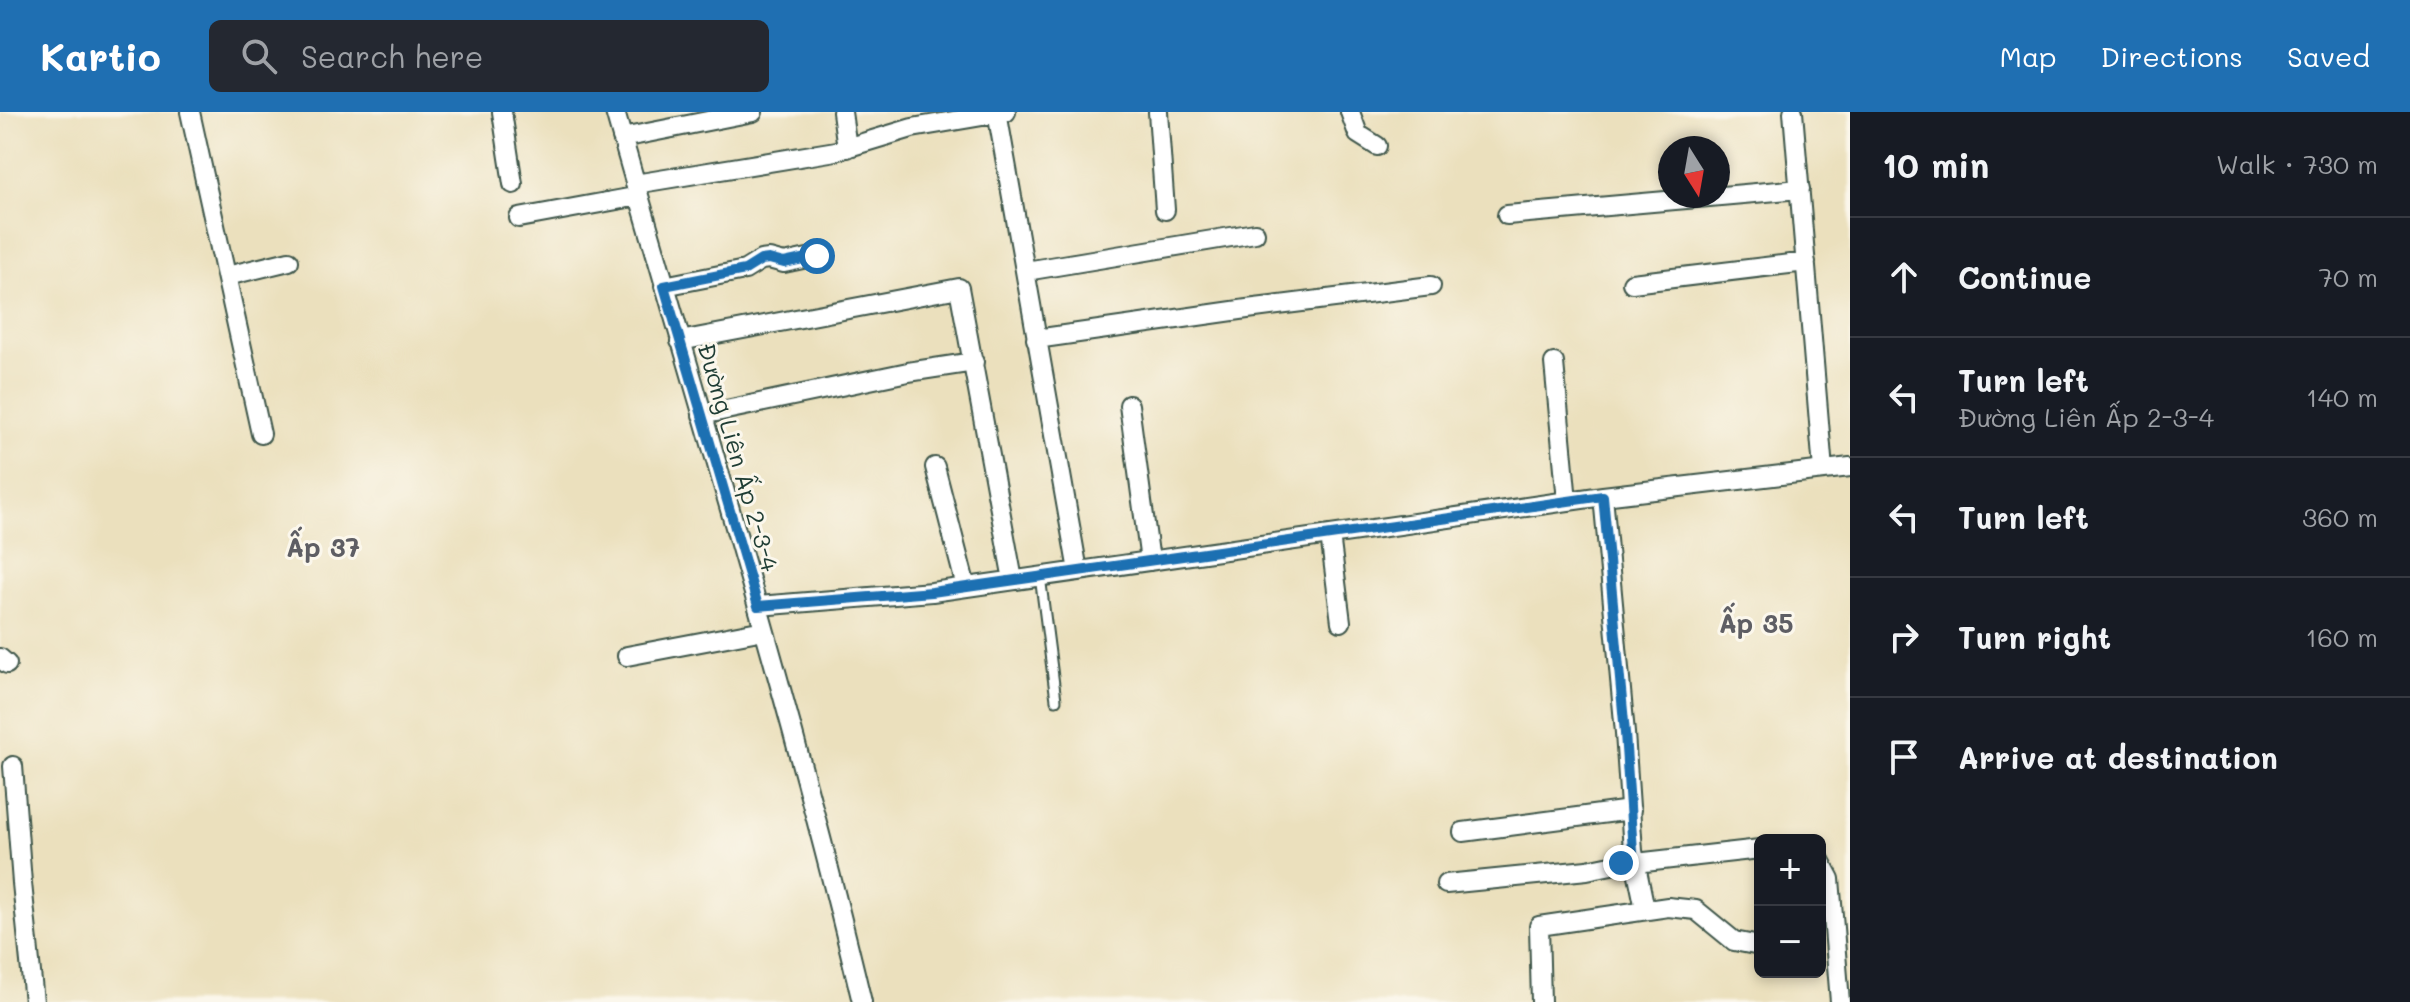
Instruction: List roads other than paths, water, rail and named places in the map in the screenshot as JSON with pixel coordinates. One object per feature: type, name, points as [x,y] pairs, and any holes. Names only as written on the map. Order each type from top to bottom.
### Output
[{"type":"street","points":[[190,112],[261,434]]},
{"type":"street","points":[[502,112],[513,184]]},
{"type":"street","name":"Đường Liên Ấp 2-3-4","points":[[615,112],[758,606],[837,897],[862,1002]]},
{"type":"street","points":[[622,138],[753,112]]},
{"type":"street","points":[[842,112],[847,148]]},
{"type":"street","points":[[519,218],[637,190],[847,148],[912,128],[1000,112],[1036,339],[1078,571]]},
{"type":"street","points":[[1158,112],[1165,210]]},
{"type":"street","points":[[1350,112],[1358,134],[1377,146]]},
{"type":"street","points":[[1793,112],[1823,470]]},
{"type":"street","points":[[1507,215],[1800,189]]},
{"type":"street","points":[[1026,271],[1255,233]]},
{"type":"street","points":[[664,286],[745,270],[761,260],[784,263],[817,256]]},
{"type":"street","points":[[227,276],[289,261]]},
{"type":"street","points":[[1632,283],[1806,262]]},
{"type":"street","points":[[1036,339],[1431,286]]},
{"type":"street","points":[[680,341],[959,288],[1013,580]]},
{"type":"street","points":[[702,415],[908,372],[974,362]]},
{"type":"street","points":[[1554,363],[1567,501]]},
{"type":"street","points":[[1129,405],[1150,561]]},
{"type":"street","points":[[935,467],[966,587]]},
{"type":"street","points":[[758,606],[932,592],[1603,496],[1850,467]]},
{"type":"street","points":[[1603,496],[1635,857],[1645,909]]},
{"type":"street","points":[[1330,535],[1341,622]]},
{"type":"street","points":[[627,656],[764,630]]},
{"type":"street","points":[[13,766],[34,1002]]},
{"type":"street","points":[[1463,832],[1631,810]]},
{"type":"street","points":[[1446,884],[1587,870],[1635,857],[1754,849]]},
{"type":"street","points":[[1826,871],[1830,879],[1840,1002]]},
{"type":"street","points":[[1541,1002],[1539,926],[1668,907],[1696,910],[1734,941],[1754,945]]},
{"type":"lane","points":[[1040,576],[1056,700]]},
{"type":"district","name":"Ấp 37","points":[[323,547]]},
{"type":"district","name":"Ấp 35","points":[[1756,623]]}]
